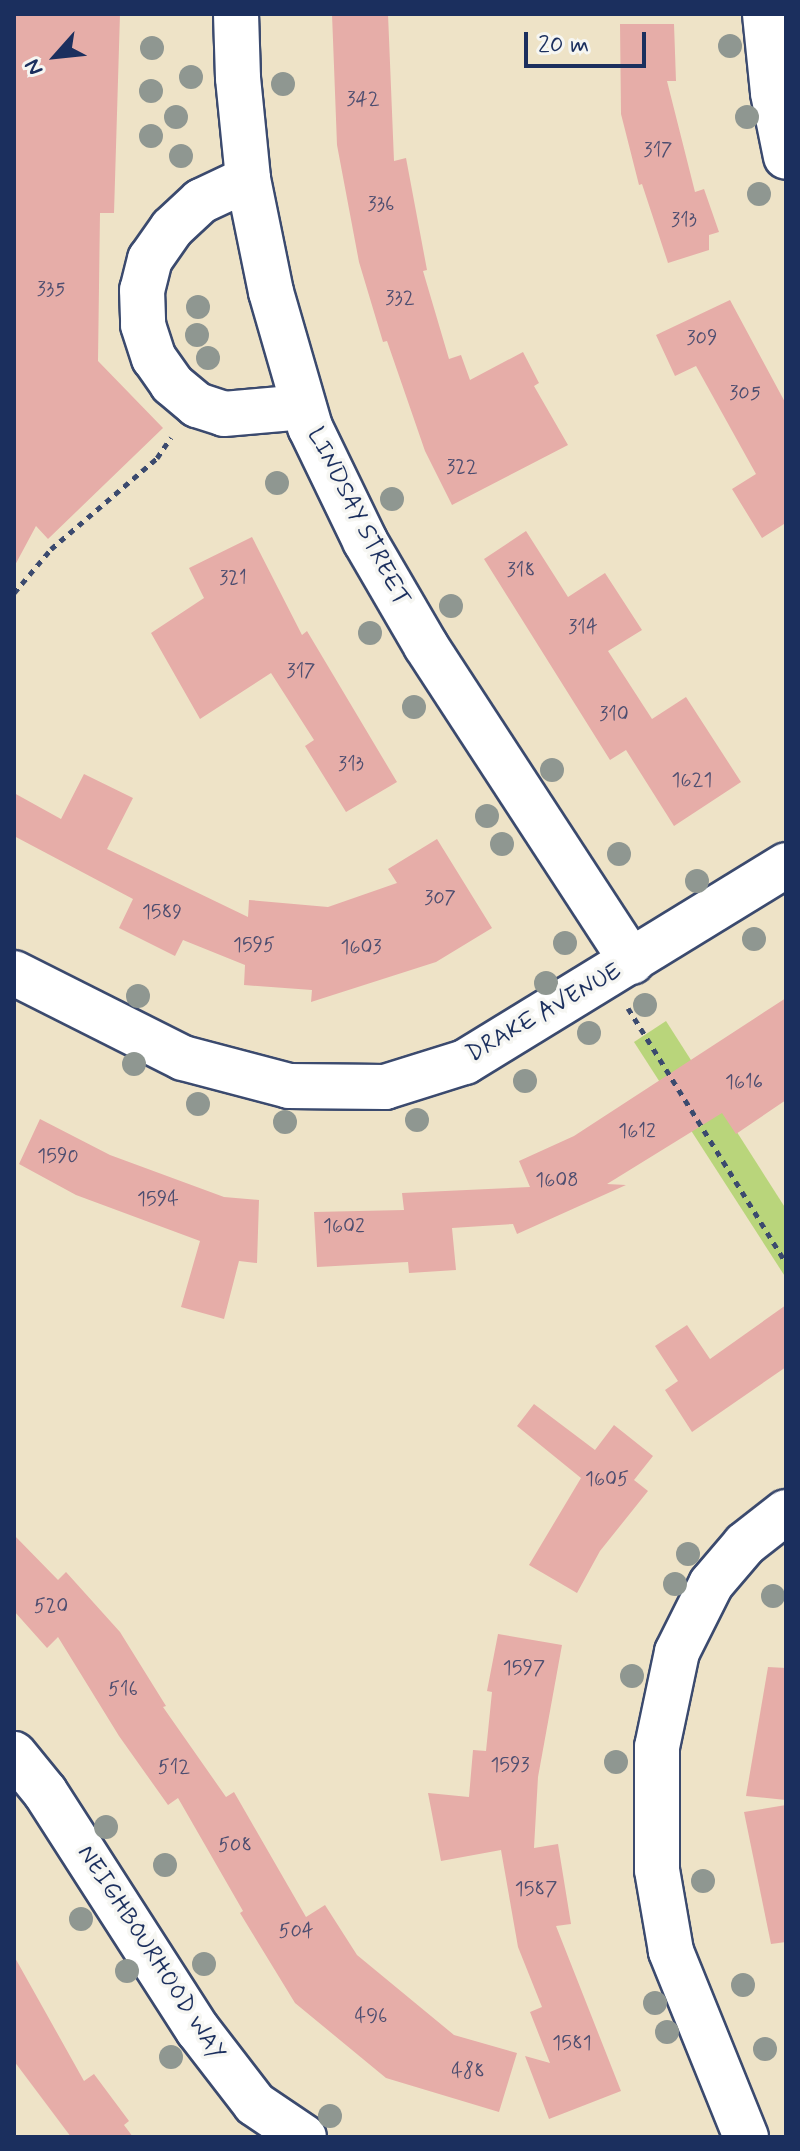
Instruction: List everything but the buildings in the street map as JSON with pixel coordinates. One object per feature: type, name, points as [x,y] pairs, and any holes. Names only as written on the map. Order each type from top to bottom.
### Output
[{"type":"street","name":"LINDSAY STREET","points":[[236,14],[238,78],[248,179],[271,292],[304,407],[354,518],[426,646],[621,969]]},
{"type":"street","points":[[765,14],[773,93],[786,157]]},
{"type":"street","points":[[248,179],[201,201],[172,228],[150,259],[142,290],[143,325],[154,358],[172,384],[197,405],[224,414],[304,407]]},
{"type":"street","name":"DRAKE AVENUE","points":[[14,973],[183,1058],[289,1086],[385,1087],[465,1062],[786,865]]},
{"type":"street","points":[[746,2137],[671,1951],[657,1870],[657,1747],[677,1652],[711,1584],[745,1544],[786,1512]]},
{"type":"street","name":"NEIGHBOURHOOD WAY","points":[[14,1754],[45,1792],[205,2039],[255,2104],[304,2137]]},
{"type":"path","points":[[14,593],[51,549],[157,458],[177,428]]},
{"type":"path","points":[[621,969],[786,1263]]},
{"type":"green space","points":[[666,1021],[786,1209],[786,1278],[634,1042]]}]
